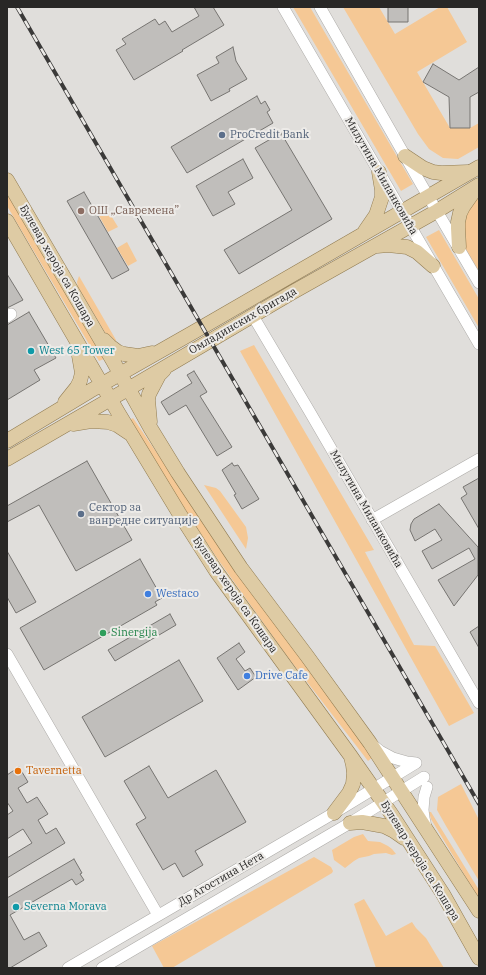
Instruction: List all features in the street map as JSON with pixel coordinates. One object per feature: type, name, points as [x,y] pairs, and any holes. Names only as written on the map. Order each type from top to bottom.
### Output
[{"type":"main road","points":[[405,156],[423,168],[433,172],[442,173],[475,170]]},
{"type":"main road","name":"Омладинских бригада","points":[[7,441],[58,410],[475,170]]},
{"type":"main road","points":[[363,234],[376,215],[382,197],[379,172]]},
{"type":"main road","name":"Булевар хероја са Кошара","points":[[7,180],[178,473],[241,568],[370,743],[479,912]]},
{"type":"main road","points":[[459,247],[458,222],[460,213],[478,185]]},
{"type":"main road","name":"Омладинских бригада","points":[[7,459],[293,292],[437,211],[478,185]]},
{"type":"main road","name":"Булевар хероја са Кошара","points":[[7,221],[130,434],[179,513],[216,570],[384,802],[442,894],[479,958]]},
{"type":"main road","points":[[373,247],[388,245],[406,247],[417,252],[433,266]]},
{"type":"main road","points":[[96,332],[110,346],[118,352],[124,354],[138,356],[160,351]]},
{"type":"main road","points":[[58,410],[74,392],[80,381],[82,373],[75,338]]},
{"type":"main road","points":[[151,428],[148,400],[149,394],[159,375],[170,364]]},
{"type":"main road","points":[[66,424],[91,421],[108,422],[117,425],[130,434]]},
{"type":"main road","points":[[334,813],[349,793],[353,784],[354,769],[350,755]]},
{"type":"main road","points":[[350,823],[368,823],[384,826],[409,842]]},
{"type":"street","name":"Милутина Миланковића","points":[[284,7],[479,344]]},
{"type":"street","points":[[320,7],[428,197],[479,283]]},
{"type":"street","name":"Милутина Миланковића","points":[[253,316],[479,703]]},
{"type":"street","points":[[372,520],[479,459]]},
{"type":"street","points":[[7,654],[158,915]]},
{"type":"street","name":"Др Агостина Нета","points":[[68,968],[334,813],[416,763],[393,758],[380,751],[370,743]]},
{"type":"street","name":"Др Агостина Нета","points":[[102,968],[402,791],[426,782],[423,810],[426,829]]},
{"type":"shaded area","points":[[293,7],[310,7],[413,184],[401,191]]},
{"type":"shaded area","points":[[343,7],[379,7],[395,34],[440,7],[447,7],[467,42],[417,72],[450,128],[470,128],[479,123],[479,147],[458,159],[443,158],[429,149],[418,134]]},
{"type":"shaded area","points":[[7,190],[106,358],[99,361],[7,206]]},
{"type":"shaded area","points":[[479,190],[479,274],[464,248],[462,235],[469,204]]},
{"type":"shaded area","points":[[107,209],[118,227],[108,232],[98,214]]},
{"type":"shaded area","points":[[439,230],[479,299],[479,328],[426,237]]},
{"type":"shaded area","points":[[127,242],[137,261],[128,266],[117,248]]},
{"type":"shaded area","points":[[79,276],[116,340],[115,343],[106,334],[78,287],[77,282]]},
{"type":"shaded area","points":[[254,345],[374,550],[365,552],[414,645],[435,646],[474,713],[449,726],[240,351]]},
{"type":"shaded area","points":[[133,418],[230,560],[373,757],[368,761],[287,656],[219,561],[165,480],[130,420]]},
{"type":"shaded area","points":[[204,485],[216,488],[220,491],[246,527],[248,538],[246,549]]},
{"type":"shaded area","points":[[461,784],[479,820],[479,881],[437,810],[438,797]]},
{"type":"shaded area","points":[[429,812],[431,812],[479,890],[479,899],[431,819]]},
{"type":"shaded area","points":[[363,834],[368,841],[380,842],[392,849],[396,854],[374,854],[359,858],[345,868],[334,860],[332,850],[354,837]]},
{"type":"shaded area","points":[[314,857],[331,867],[333,871],[332,873],[172,968],[164,968],[152,946]]},
{"type":"shaded area","points":[[364,899],[386,936],[412,922],[426,938],[444,968],[376,968],[354,904]]},
{"type":"building","points":[[194,7],[213,7],[224,25],[134,80],[116,50],[126,44],[122,39],[155,19],[159,25],[165,21],[172,32],[199,16]]},
{"type":"building","points":[[388,7],[408,7],[408,22],[388,22]]},
{"type":"building","points":[[233,47],[236,61],[247,79],[229,89],[230,91],[211,101],[197,75],[219,63],[216,57]]},
{"type":"building","points":[[433,64],[459,80],[479,67],[479,92],[470,97],[470,128],[450,128],[449,97],[423,82]]},
{"type":"building","name":"ProCredit Bank","points":[[257,96],[261,104],[265,101],[270,110],[267,112],[273,123],[187,173],[171,147]]},
{"type":"building","points":[[281,133],[332,219],[239,274],[224,250],[292,210],[255,148]]},
{"type":"building","points":[[243,159],[253,178],[228,192],[235,204],[213,216],[196,186]]},
{"type":"building","points":[[84,192],[129,270],[112,279],[67,201]]},
{"type":"building","points":[[7,274],[23,300],[7,308]]},
{"type":"building","name":"West 65 Tower","points":[[29,312],[56,358],[34,370],[40,380],[7,400],[7,325]]},
{"type":"building","points":[[194,371],[207,392],[200,396],[232,447],[217,456],[186,405],[169,415],[161,402],[192,383],[187,375]]},
{"type":"building","name":"Сектор за ванредне ситуације","points":[[87,461],[132,540],[76,571],[39,505],[7,522],[7,506]]},
{"type":"building","points":[[232,463],[234,466],[238,465],[259,499],[242,509],[234,495],[236,494],[222,470]]},
{"type":"building","points":[[479,478],[479,529],[461,498],[467,494],[463,487]]},
{"type":"building","points":[[439,504],[478,547],[478,575],[454,606],[438,580],[475,559],[469,548],[432,569],[422,551],[442,540],[435,529],[415,541],[410,530],[414,519]]},
{"type":"building","points":[[7,551],[36,602],[16,613],[7,597]]},
{"type":"building","points":[[140,559],[162,598],[155,602],[157,605],[44,670],[20,628]]},
{"type":"building","points":[[170,614],[176,625],[115,661],[108,650]]},
{"type":"building","points":[[479,626],[479,648],[470,632]]},
{"type":"building","points":[[239,643],[245,652],[236,659],[245,671],[250,668],[256,677],[238,690],[217,658]]},
{"type":"building","points":[[179,660],[203,701],[105,757],[82,717]]},
{"type":"building","points":[[149,766],[168,798],[216,770],[246,822],[195,851],[203,865],[183,877],[175,863],[163,870],[136,824],[146,818],[124,781]]},
{"type":"building","points":[[19,767],[28,782],[18,788],[27,803],[37,797],[48,814],[38,820],[46,834],[56,828],[65,843],[7,878],[7,858],[32,843],[23,829],[7,839],[7,815],[13,811],[7,802],[7,775]]},
{"type":"building","name":"Severna Morava","points":[[74,859],[82,873],[80,874],[84,880],[76,885],[72,879],[10,915],[24,940],[39,932],[47,946],[10,968],[7,968],[7,898]]},
{"type":"railway","points":[[17,7],[479,804]]},
{"type":"place","name":"ProCredit Bank","points":[[222,135]]},
{"type":"place","name":"ОШ „Савремена”","points":[[81,211]]},
{"type":"place","name":"West 65 Tower","points":[[31,351]]},
{"type":"place","name":"Сектор за ванредне ситуације","points":[[81,514]]},
{"type":"place","name":"Westaco","points":[[148,594]]},
{"type":"place","name":"Sinergija","points":[[103,633]]},
{"type":"place","name":"Drive Cafe","points":[[247,676]]},
{"type":"place","name":"Tavernetta","points":[[18,771]]},
{"type":"place","name":"Severna Morava","points":[[16,907]]}]
